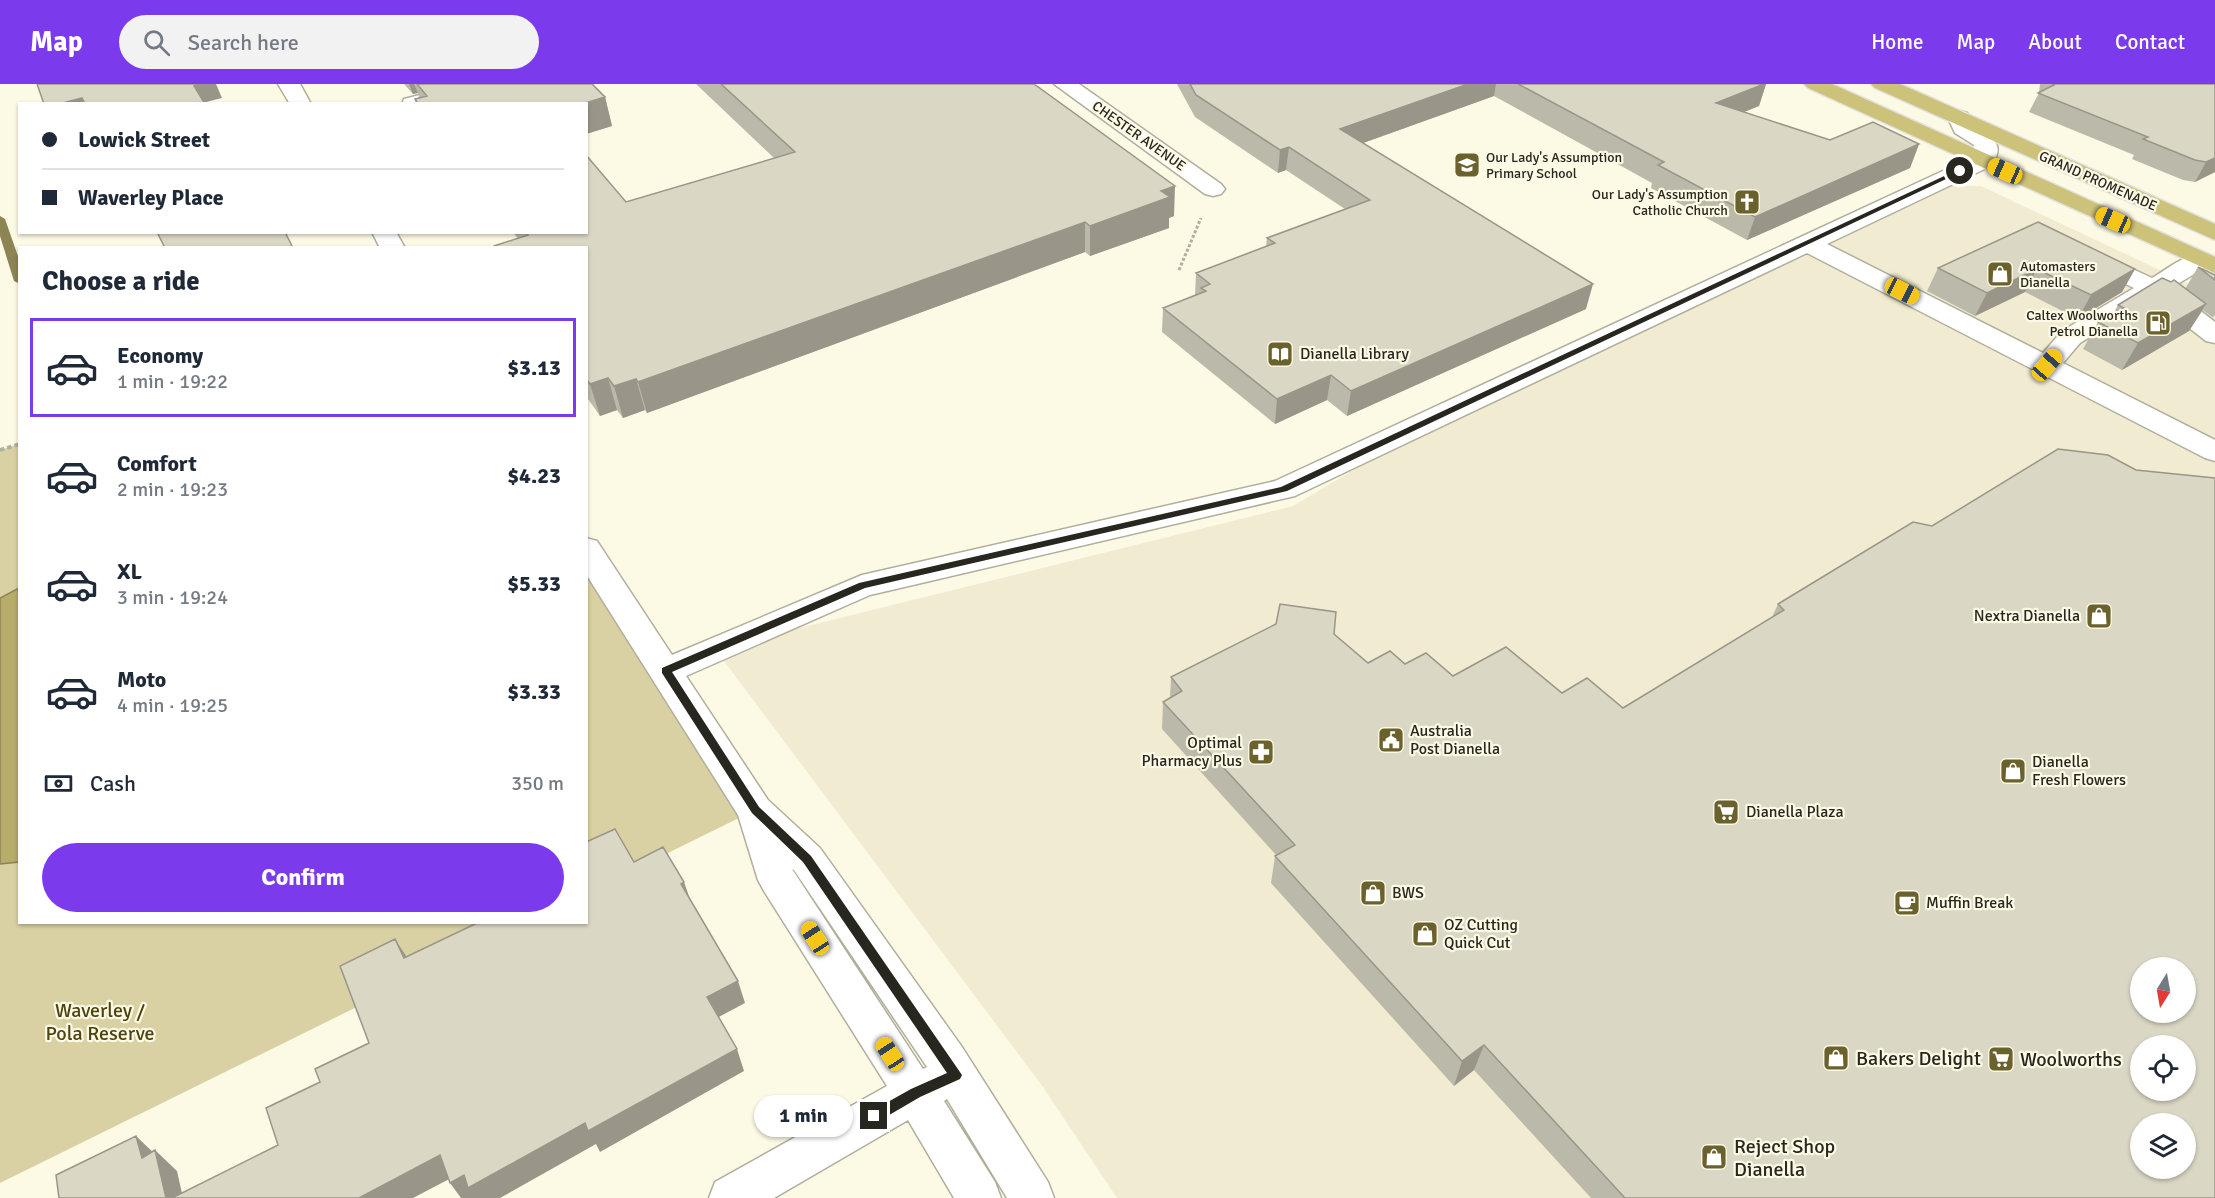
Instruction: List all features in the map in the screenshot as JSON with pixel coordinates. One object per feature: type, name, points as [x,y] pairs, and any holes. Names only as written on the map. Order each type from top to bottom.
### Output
[{"type":"main road","name":"GRAND PROMENADE","points":[[1815,84],[2208,263]]},
{"type":"main road","name":"GRAND PROMENADE","points":[[1882,84],[2215,233]]},
{"type":"street","points":[[289,84],[300,102]]},
{"type":"street","points":[[420,102],[488,84]]},
{"type":"street","name":"CHESTER AVENUE","points":[[1065,84],[1213,189]]},
{"type":"street","points":[[666,671],[862,586],[1284,489],[1983,161],[1986,151],[1985,142],[1963,128],[1959,118]]},
{"type":"street","points":[[1806,243],[2215,452]]},
{"type":"street","points":[[2070,249],[2154,288],[2215,335]]},
{"type":"street","points":[[2047,365],[2071,337],[2154,288],[2208,263]]},
{"type":"street","points":[[2187,438],[2215,422]]},
{"type":"street","points":[[588,551],[755,810],[807,859],[956,1075],[1032,1198]]},
{"type":"street","points":[[755,810],[777,880],[915,1093],[979,1198]]},
{"type":"street","points":[[731,1198],[915,1093],[956,1075]]},
{"type":"path","points":[[1179,270],[1213,189]]},
{"type":"path","points":[[0,450],[18,445]]},
{"type":"shaded area","points":[[1930,185],[1981,186],[2215,296],[2215,1198],[1117,1198],[1043,1087],[715,649],[1293,506],[1454,410]]},
{"type":"shaded area","points":[[18,589],[18,862],[0,864],[0,598]]},
{"type":"green space","name":"Waverley / Pola Reserve","points":[[18,444],[18,924],[525,924],[0,1183],[0,450]]},
{"type":"green space","points":[[588,551],[755,810],[588,893]]},
{"type":"building","points":[[37,84],[200,84],[194,86],[204,102],[84,102],[82,98],[67,102],[43,102]]},
{"type":"building","points":[[417,84],[592,84],[605,97],[588,102],[417,102],[415,99],[427,96]]},
{"type":"building","points":[[721,84],[1034,84],[1175,186],[1161,191],[1170,197],[1090,226],[1085,222],[638,382],[636,379],[614,386],[608,378],[590,384],[588,382],[588,246],[494,246],[527,234],[588,234],[588,157],[626,202],[795,152]]},
{"type":"building","points":[[1190,84],[1468,84],[1340,129],[1593,284],[1351,391],[1331,375],[1277,399],[1163,308],[1206,291],[1201,288],[1210,284],[1196,273],[1275,243],[1267,238],[1370,200],[1289,147],[1280,150],[1196,95]]},
{"type":"building","points":[[1518,84],[1764,84],[1716,103],[1830,140],[1873,122],[1919,144],[1755,217],[1658,165],[1664,162]]},
{"type":"building","points":[[2052,84],[2215,84],[2215,158],[2206,162],[2195,160],[2143,139],[2148,137],[2038,93],[2054,85]]},
{"type":"building","points":[[2038,222],[2135,269],[2091,295],[2037,269],[1987,293],[1938,268]]},
{"type":"building","points":[[158,234],[286,234],[292,246],[164,246]]},
{"type":"building","points":[[2198,267],[2215,275],[2215,280]]},
{"type":"building","points":[[2162,278],[2171,282],[2174,280],[2206,304],[2138,343],[2098,322],[2124,308],[2118,305]]},
{"type":"building","name":"Dianella Plaza","points":[[2058,449],[2108,455],[2136,470],[2215,478],[2215,1198],[1625,1198],[1484,1045],[1462,1061],[1275,856],[1295,845],[1163,702],[1182,691],[1171,677],[1276,624],[1280,604],[1336,612],[1334,634],[1368,663],[1390,651],[1405,664],[1426,653],[1453,676],[1506,647],[1562,693],[1587,678],[1623,708],[1784,610],[1778,604],[1913,522],[1932,526]]},
{"type":"building","points":[[615,829],[634,862],[663,847],[684,882],[681,884],[738,981],[707,997],[737,1049],[588,1131],[585,1123],[468,1188],[464,1175],[450,1183],[440,1155],[359,1198],[172,1198],[278,1145],[266,1108],[320,1082],[315,1069],[369,1043],[340,966],[395,939],[404,958],[475,924],[588,924],[588,841]]},
{"type":"building","points":[[136,1136],[142,1158],[155,1150],[166,1198],[59,1198],[56,1175]]},
{"type":"waterway","points":[[0,219],[18,275]]},
{"type":"place","name":"Our Lady's Assumption Primary School","points":[[1467,165]]},
{"type":"place","name":"Our Lady's Assumption Catholic Church","points":[[1747,202]]},
{"type":"place","name":"Automasters Dianella","points":[[2000,274]]},
{"type":"place","name":"Caltex Woolworths Petrol Dianella","points":[[2158,323]]},
{"type":"place","name":"Dianella Library","points":[[1280,354]]},
{"type":"place","name":"Nextra Dianella","points":[[2099,616]]},
{"type":"place","name":"Australia Post Dianella","points":[[1391,740]]},
{"type":"place","name":"Optimal Pharmacy Plus","points":[[1261,752]]},
{"type":"place","name":"Dianella Fresh Flowers","points":[[2013,771]]},
{"type":"place","name":"Dianella Plaza","points":[[1726,812]]},
{"type":"place","name":"BWS","points":[[1373,893]]},
{"type":"place","name":"Muffin Break","points":[[1907,903]]},
{"type":"place","name":"OZ Cutting Quick Cut","points":[[1425,934]]},
{"type":"place","name":"Bakers Delight","points":[[1836,1058]]},
{"type":"place","name":"Woolworths","points":[[2001,1059]]},
{"type":"place","name":"Reject Shop Dianella","points":[[1714,1157]]},
{"type":"route","points":[[874,1116],[915,1093],[956,1075],[807,859],[755,810],[666,671],[862,586],[1284,489],[1960,171]]}]
